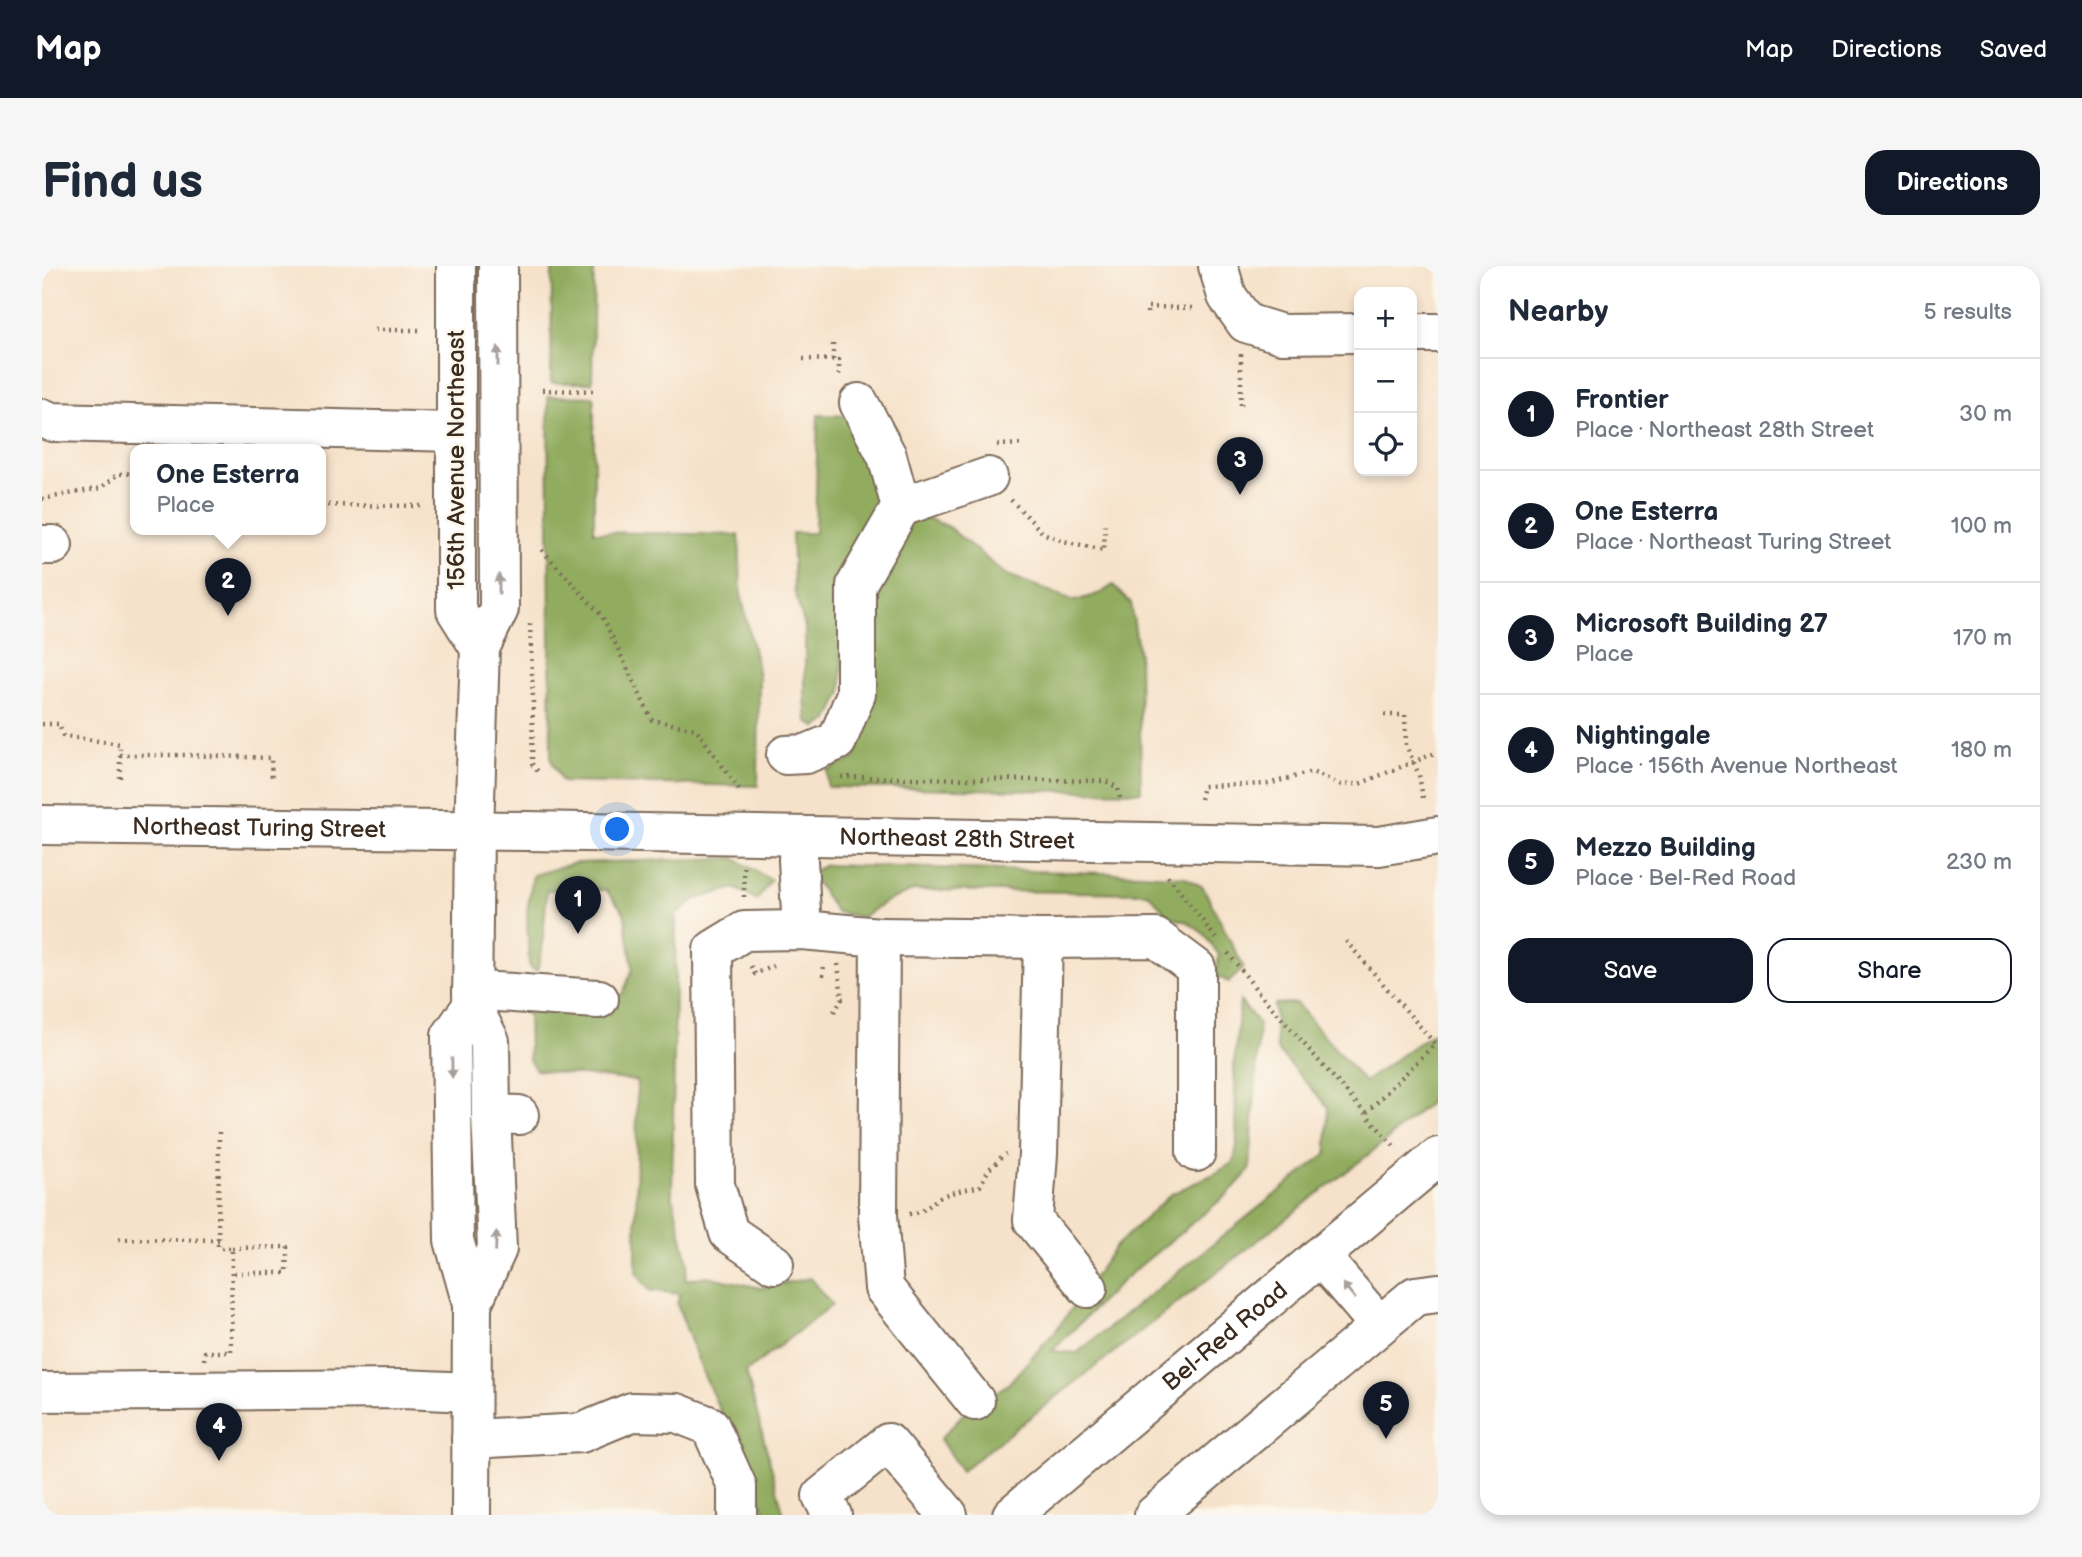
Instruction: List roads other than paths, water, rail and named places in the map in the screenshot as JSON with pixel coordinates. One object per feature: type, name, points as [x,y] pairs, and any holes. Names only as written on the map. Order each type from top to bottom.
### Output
[{"type":"main road","name":"156th Avenue Northeast","points":[[456,266],[456,610],[480,648]]},
{"type":"main road","name":"156th Avenue Northeast","points":[[472,1304],[497,1250],[505,1115],[490,1041],[472,999],[480,648],[499,609],[498,266]]},
{"type":"main road","points":[[1218,266],[1227,296],[1246,323],[1282,334],[1354,333]]},
{"type":"main road","points":[[1417,333],[1438,333]]},
{"type":"main road","points":[[859,403],[887,456],[901,507]]},
{"type":"main road","points":[[42,418],[52,422],[456,432]]},
{"type":"main road","points":[[786,755],[806,754],[836,741],[856,694],[856,586],[901,507],[998,474]]},
{"type":"main road","name":"Northeast Turing Street","points":[[42,825],[474,831]]},
{"type":"main road","name":"Northeast 28th Street","points":[[474,831],[1378,846],[1438,836]]},
{"type":"main road","points":[[799,836],[802,930]]},
{"type":"main road","points":[[774,1264],[729,1233],[715,1185],[713,950],[744,931],[802,930],[880,937],[1156,938],[1196,968],[1196,1152]]},
{"type":"main road","points":[[880,937],[861,999],[884,1288],[975,1401]]},
{"type":"main road","points":[[1043,939],[1034,1220],[1088,1288]]},
{"type":"main road","points":[[472,999],[513,992],[546,997],[599,999]]},
{"type":"main road","name":"156th Avenue Northeast","points":[[471,1515],[472,1304],[454,1240],[451,1036],[472,999]]},
{"type":"main road","name":"Bel-Red Road","points":[[1012,1515],[1438,1157]]},
{"type":"main road","points":[[1320,1256],[1379,1325]]},
{"type":"main road","points":[[1154,1515],[1415,1296],[1438,1293]]},
{"type":"main road","points":[[42,1392],[403,1389],[471,1392]]},
{"type":"main road","points":[[471,1439],[581,1433],[632,1412],[677,1413],[709,1426],[737,1486],[737,1515]]},
{"type":"main road","points":[[832,1515],[822,1496],[888,1443],[948,1515]]},
{"type":"place","name":"Microsoft Building 27","points":[[1240,495]]},
{"type":"place","name":"One Esterra","points":[[228,616]]},
{"type":"place","name":"Frontier","points":[[578,934]]},
{"type":"place","name":"Mezzo Building","points":[[1386,1439]]},
{"type":"place","name":"Nightingale","points":[[219,1461]]}]
